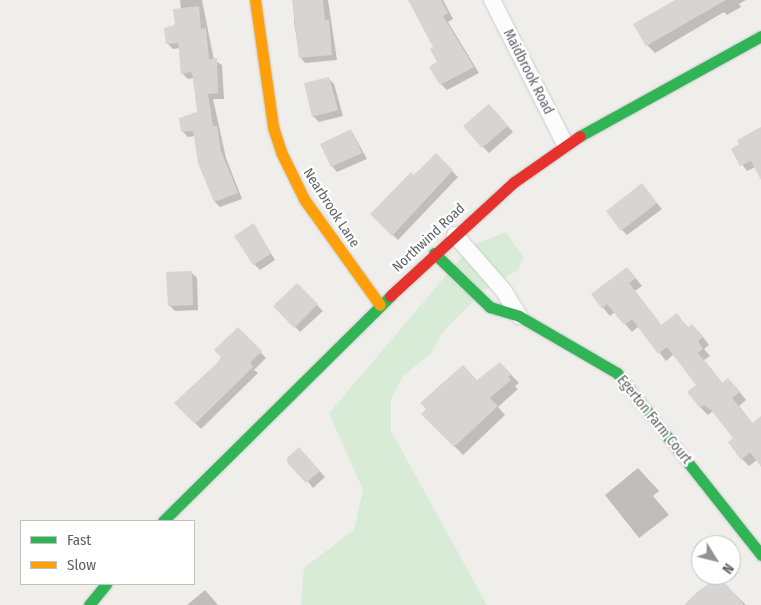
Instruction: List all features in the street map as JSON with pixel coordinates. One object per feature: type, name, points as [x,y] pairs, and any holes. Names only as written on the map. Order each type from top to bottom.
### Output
[{"type":"street","name":"Nearbrook Lane","points":[[255,0],[273,126],[281,152],[304,199],[380,306]]},
{"type":"street","name":"Maidbrook Road","points":[[492,0],[565,144]]},
{"type":"street","name":"Northwind Road","points":[[164,520],[434,253],[514,182],[565,144],[664,87],[761,36]]},
{"type":"street","name":"Egerton Farm Court","points":[[455,235],[503,290],[519,316]]},
{"type":"street","name":"Egerton Farm Court","points":[[434,253],[490,307],[519,316],[617,373],[761,555]]},
{"type":"street","points":[[89,605],[105,585]]},
{"type":"green space","points":[[506,232],[524,258],[518,270],[483,291],[442,333],[431,353],[403,376],[391,399],[391,431],[487,605],[301,605],[304,568],[354,530],[363,490],[329,413],[472,245]]},
{"type":"building","points":[[292,0],[323,0],[325,20],[329,19],[332,55],[299,58]]},
{"type":"building","points":[[408,0],[441,0],[448,13],[443,16],[474,67],[440,85],[429,67],[437,62],[430,49],[433,47]]},
{"type":"building","points":[[675,0],[726,0],[646,46],[633,24]]},
{"type":"building","points":[[199,6],[201,29],[206,28],[209,59],[217,58],[218,93],[208,94],[213,126],[217,126],[221,151],[238,193],[214,202],[198,163],[193,131],[181,132],[179,118],[197,112],[193,78],[191,72],[181,74],[178,43],[166,44],[164,28],[175,25],[173,9]]},
{"type":"building","points":[[329,77],[338,110],[312,117],[304,83]]},
{"type":"building","points":[[489,104],[508,126],[482,148],[463,126]]},
{"type":"building","points":[[761,127],[761,180],[751,161],[740,166],[731,149],[739,144],[737,140]]},
{"type":"building","points":[[351,129],[362,153],[331,167],[320,144]]},
{"type":"building","points":[[436,153],[453,170],[392,236],[370,214],[411,172],[414,175]]},
{"type":"building","points":[[642,183],[657,203],[621,231],[606,211]]},
{"type":"building","points":[[254,223],[271,254],[253,265],[234,236]]},
{"type":"building","points":[[627,267],[636,278],[629,283],[661,325],[677,313],[688,328],[692,324],[703,337],[698,341],[703,349],[698,353],[722,383],[728,378],[740,392],[732,398],[752,423],[761,416],[761,467],[750,452],[741,460],[728,442],[733,438],[712,411],[704,405],[700,408],[687,392],[696,385],[667,347],[658,354],[632,319],[624,325],[607,304],[602,309],[591,294]]},
{"type":"building","points":[[192,271],[193,305],[168,306],[166,272]]},
{"type":"building","points":[[297,283],[318,304],[294,328],[273,306]]},
{"type":"building","points":[[238,327],[262,351],[250,363],[253,367],[195,424],[174,403],[217,363],[221,357],[214,350]]},
{"type":"building","points":[[500,362],[511,374],[508,377],[511,380],[490,398],[498,406],[454,447],[421,414],[426,409],[420,403],[463,365],[477,380]]},
{"type":"building","points":[[299,447],[320,471],[306,483],[288,464],[287,458]]},
{"type":"building","points":[[707,585],[727,585],[744,605],[684,605]]},
{"type":"traffic: fast","points":[[580,136],[761,36]]},
{"type":"traffic: fast","points":[[434,253],[490,307],[519,316],[617,373],[761,555]]},
{"type":"traffic: fast","points":[[164,520],[390,296]]},
{"type":"traffic: fast","points":[[89,605],[105,585]]},
{"type":"traffic: slow","points":[[255,0],[273,127],[281,152],[304,199],[380,305]]},
{"type":"traffic: jam","points":[[390,296],[514,182],[580,136]]}]
